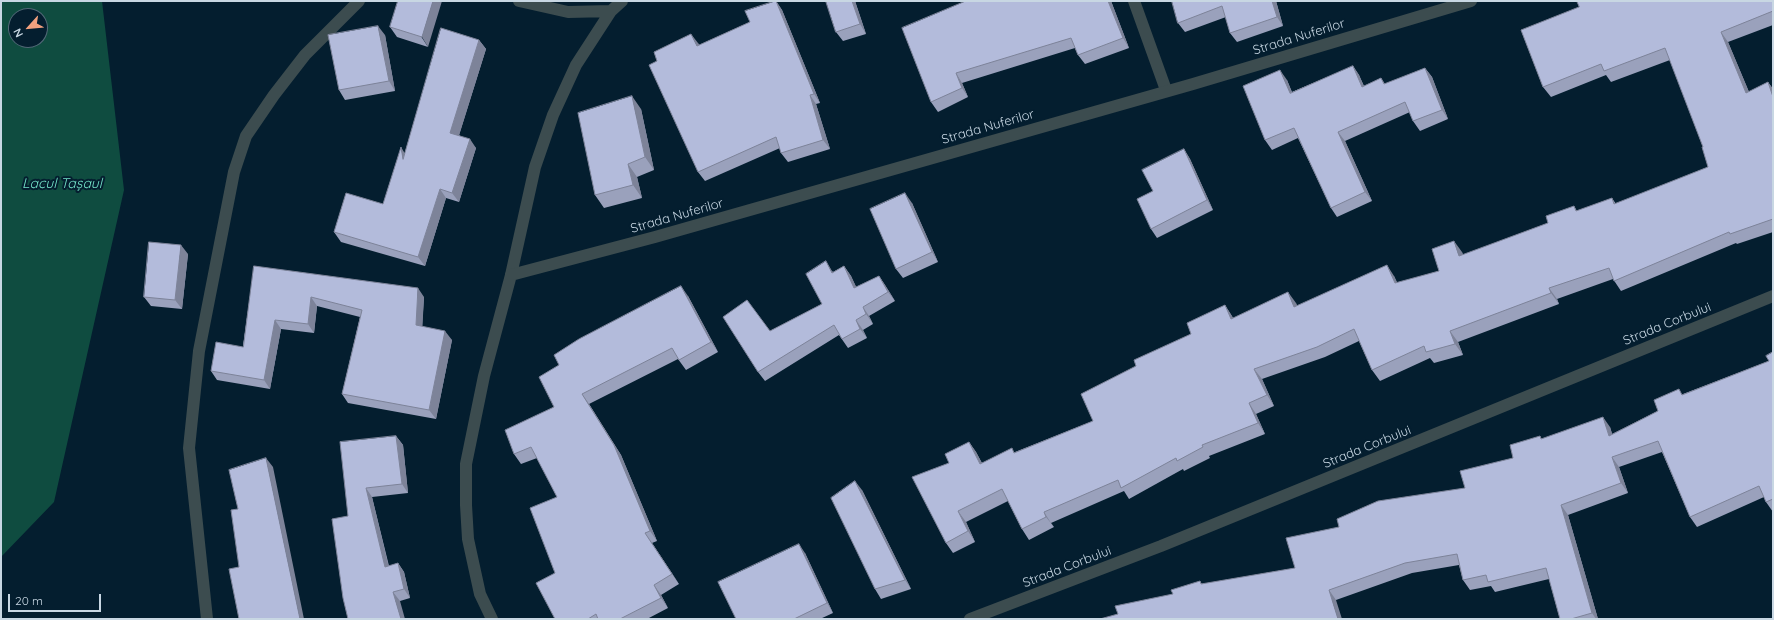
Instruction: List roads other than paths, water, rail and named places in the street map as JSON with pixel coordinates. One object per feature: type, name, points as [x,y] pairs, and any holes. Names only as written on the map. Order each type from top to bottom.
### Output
[{"type":"street","points":[[207,619],[189,448],[199,351],[234,172],[246,136],[274,95],[305,55],[359,1]]},
{"type":"street","points":[[519,1],[568,12],[611,11]]},
{"type":"street","points":[[492,619],[480,594],[468,539],[466,464],[484,376],[511,275],[535,167],[553,115],[576,65],[611,11],[622,1]]},
{"type":"street","points":[[1134,1],[1166,90]]},
{"type":"street","name":"Strada Nuferilor","points":[[511,275],[655,237],[1471,1]]},
{"type":"street","name":"Strada Corbului","points":[[970,619],[1161,546],[1773,296]]},
{"type":"water","name":"Lacul Tașaul","points":[[1,1],[102,1],[124,190],[54,502],[1,557]]}]
